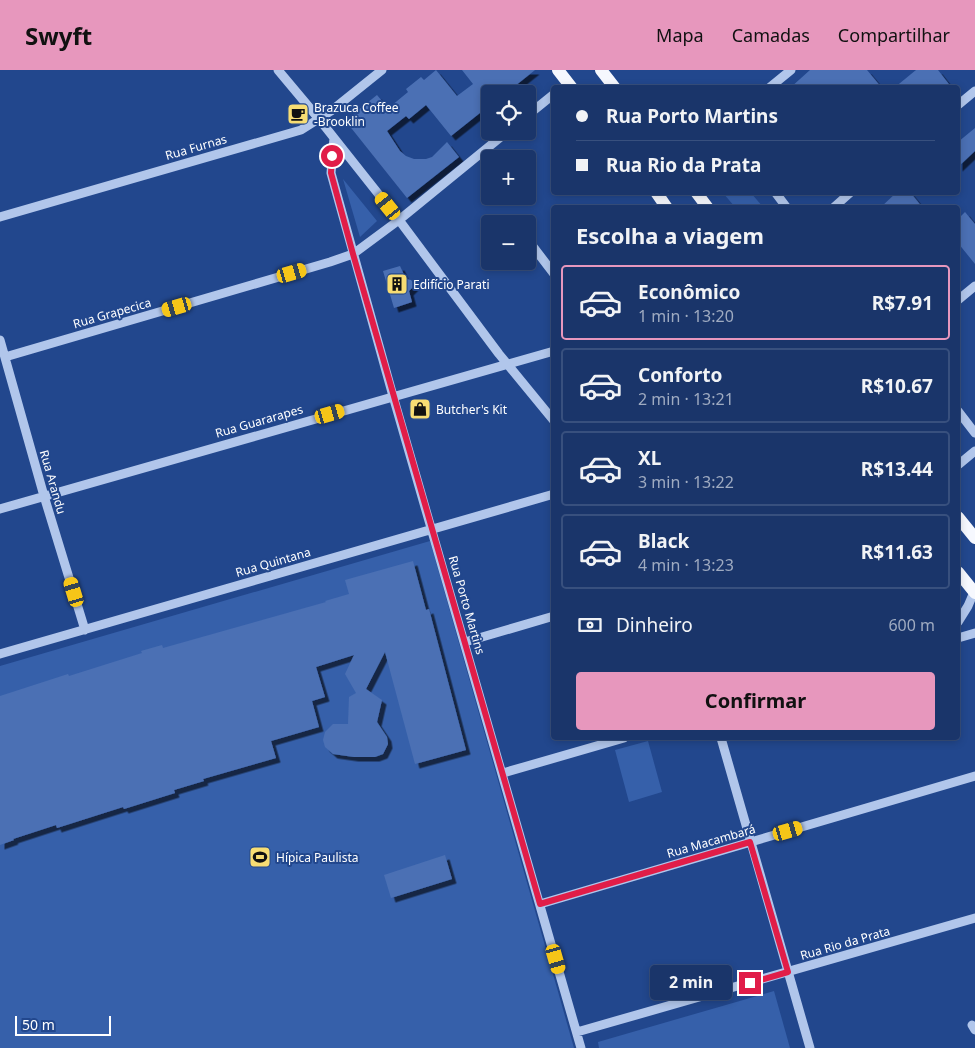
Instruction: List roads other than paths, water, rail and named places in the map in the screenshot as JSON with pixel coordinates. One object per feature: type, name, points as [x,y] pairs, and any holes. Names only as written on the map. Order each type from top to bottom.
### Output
[{"type":"main road","points":[[558,70],[566,85]]},
{"type":"main road","points":[[602,70],[613,85]]},
{"type":"main road","points":[[960,519],[975,538]]},
{"type":"main road","points":[[960,574],[975,592]]},
{"type":"street","points":[[278,70],[399,220],[551,417]]},
{"type":"street","name":"Rua Furnas","points":[[0,217],[301,130],[320,120],[382,70]]},
{"type":"street","points":[[774,85],[791,70]]},
{"type":"street","points":[[960,103],[975,91]]},
{"type":"street","points":[[536,109],[551,96]]},
{"type":"street","name":"Rua Porto Martins","points":[[334,138],[331,173],[393,396],[581,1048]]},
{"type":"street","name":"Rua Grapecica","points":[[5,357],[353,254],[399,220],[497,140]]},
{"type":"street","points":[[836,205],[847,195]]},
{"type":"street","points":[[536,250],[551,270]]},
{"type":"street","points":[[960,298],[975,286]]},
{"type":"street","name":"Rua Arandu","points":[[0,340],[44,496],[85,630]]},
{"type":"street","name":"Rua Guararapes","points":[[0,509],[551,352]]},
{"type":"street","points":[[960,414],[975,433]]},
{"type":"street","points":[[960,463],[975,451]]},
{"type":"street","name":"Rua Quintana","points":[[0,654],[551,495]]},
{"type":"street","points":[[960,618],[975,592]]},
{"type":"street","points":[[465,642],[551,617]]},
{"type":"street","points":[[960,637],[975,633]]},
{"type":"street","points":[[503,774],[617,740]]},
{"type":"street","points":[[722,740],[810,1048]]},
{"type":"street","name":"Rua Macambará","points":[[540,904],[975,776]]},
{"type":"street","name":"Rua Rio da Prata","points":[[577,1032],[975,918]]},
{"type":"place","name":"Brazuca Coffee -Brooklin","points":[[298,114]]},
{"type":"place","name":"Edifício Parati","points":[[397,284]]},
{"type":"place","name":"Butcher's Kit","points":[[420,409]]},
{"type":"place","name":"Hípica Paulista","points":[[260,857]]}]
